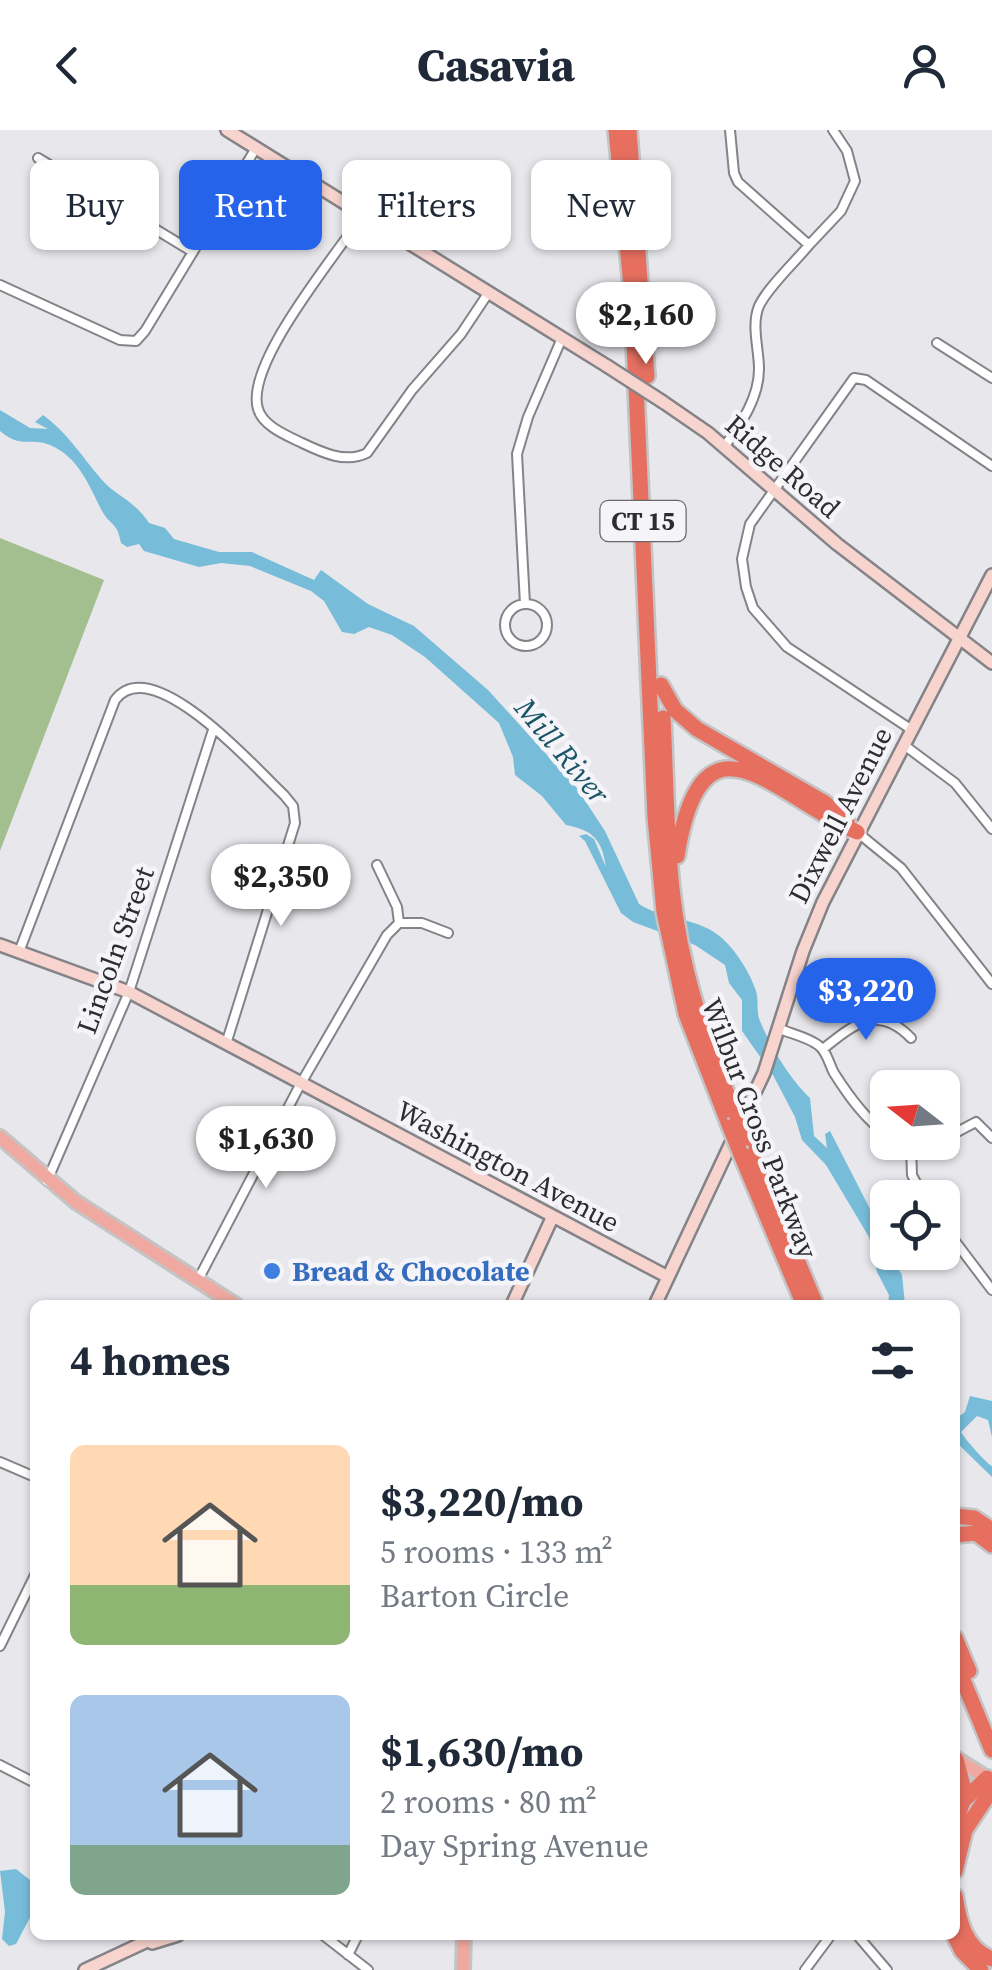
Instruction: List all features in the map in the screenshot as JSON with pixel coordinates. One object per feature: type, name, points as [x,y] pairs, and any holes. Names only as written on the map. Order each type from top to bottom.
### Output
[{"type":"highway","name":"Wilbur Cross Parkway","points":[[616,130],[632,298],[656,817],[670,914],[674,939],[733,1121],[802,1300]]},
{"type":"highway","name":"Wilbur Cross Parkway","points":[[629,130],[643,289],[672,890],[670,914]]},
{"type":"highway","points":[[661,685],[675,710],[697,729],[825,803],[857,832]]},
{"type":"highway","points":[[672,890],[680,835],[692,794],[704,777],[719,769],[735,767],[766,778],[823,816],[857,832]]},
{"type":"highway","name":"Wilbur Cross Parkway","points":[[743,1145],[814,1300]]},
{"type":"highway","points":[[960,1517],[974,1518],[992,1530]]},
{"type":"highway","points":[[960,1535],[976,1533],[992,1545]]},
{"type":"highway","points":[[960,1649],[992,1727]]},
{"type":"highway","points":[[960,1673],[992,1750]]},
{"type":"highway","points":[[960,1774],[960,1810]]},
{"type":"highway","points":[[963,1801],[990,1783]]},
{"type":"highway","points":[[960,1851],[965,1830],[990,1783]]},
{"type":"highway","points":[[960,1913],[968,1941],[992,1959]]},
{"type":"highway","points":[[956,1940],[980,1970]]},
{"type":"main road","name":"Ridge Road","points":[[226,130],[342,201]]},
{"type":"main road","name":"Ridge Road","points":[[422,250],[664,402],[992,663]]},
{"type":"main road","name":"Dixwell Avenue","points":[[657,1300],[766,1068],[812,927],[857,832],[992,574]]},
{"type":"main road","name":"Washington Avenue","points":[[0,945],[129,992],[668,1278]]},
{"type":"main road","points":[[0,1137],[47,1181],[88,1211],[228,1300]]},
{"type":"main road","points":[[514,1300],[552,1218]]},
{"type":"main road","points":[[960,1762],[990,1783]]},
{"type":"main road","points":[[85,1970],[151,1940]]},
{"type":"main road","points":[[134,1949],[162,1940]]},
{"type":"main road","points":[[463,1970],[464,1940]]},
{"type":"street","points":[[730,130],[738,182],[809,245]]},
{"type":"street","points":[[724,447],[741,423],[755,392],[759,374],[756,323],[760,306],[840,211],[855,181],[846,151],[833,130]]},
{"type":"street","points":[[0,286],[132,342],[140,339],[256,148]]},
{"type":"street","points":[[38,158],[192,252]]},
{"type":"street","points":[[342,245],[282,331],[259,384],[257,407],[260,416],[276,430],[334,456],[358,458],[367,453],[490,292]]},
{"type":"street","points":[[525,604],[517,454],[528,417],[562,338]]},
{"type":"street","points":[[937,342],[992,378]]},
{"type":"street","points":[[912,730],[787,647],[753,608],[742,559],[750,524],[854,378],[866,380],[992,466]]},
{"type":"street","points":[[525,604],[541,610],[546,624],[540,640],[524,646],[512,641],[505,624],[514,608],[525,604]]},
{"type":"street","points":[[18,952],[119,694],[138,686],[172,697],[186,704],[284,795],[294,810],[295,823],[226,1044]]},
{"type":"street","name":"Lincoln Street","points":[[47,1181],[129,992],[213,730]]},
{"type":"street","points":[[904,745],[955,782],[992,829]]},
{"type":"street","points":[[857,832],[901,868],[992,984]]},
{"type":"street","points":[[198,1280],[300,1085],[377,950],[398,923],[398,907],[377,864]]},
{"type":"street","points":[[398,923],[422,923],[448,934]]},
{"type":"street","points":[[823,1049],[873,1020],[893,1022],[911,1038]]},
{"type":"street","points":[[780,1029],[823,1049],[833,1072],[870,1121]]},
{"type":"street","points":[[960,1130],[976,1122],[992,1138]]},
{"type":"street","points":[[960,1248],[992,1290]]},
{"type":"street","points":[[0,1462],[30,1474]]},
{"type":"street","points":[[0,1646],[30,1584]]},
{"type":"street","points":[[0,1765],[30,1780]]},
{"type":"street","points":[[330,1940],[368,1970]]},
{"type":"street","points":[[348,1955],[356,1940]]},
{"type":"street","points":[[805,1970],[827,1940]]},
{"type":"street","points":[[861,1940],[887,1970]]},
{"type":"green space","points":[[0,538],[104,580],[0,851]]},
{"type":"water","points":[[0,410],[30,428],[48,429],[35,422],[43,415],[107,485],[149,523],[165,528],[174,539],[219,552],[252,552],[314,580],[321,570],[368,604],[414,626],[488,690],[576,787],[605,831],[639,904],[714,932],[738,956],[756,991],[759,1018],[770,1042],[810,1098],[814,1136],[827,1148],[825,1134],[830,1131],[868,1205],[870,1241],[826,1165],[802,1140],[773,1075],[742,1031],[742,1000],[729,983],[725,965],[695,945],[633,922],[621,913],[579,836],[586,834],[594,839],[606,867],[599,843],[589,833],[566,825],[542,796],[515,775],[513,757],[499,723],[425,657],[392,635],[369,627],[354,634],[342,632],[324,601],[311,591],[250,566],[221,563],[199,567],[144,551],[139,544],[127,547],[69,457],[50,445],[0,431]]},
{"type":"water","points":[[899,1270],[904,1300],[888,1300],[877,1272]]},
{"type":"water","points":[[970,1396],[992,1401],[992,1437],[988,1420],[977,1416],[961,1432],[992,1466],[992,1477],[960,1446],[960,1416]]},
{"type":"water","points":[[16,1869],[30,1880],[30,1917],[16,1944],[9,1946],[2,1939],[5,1912],[0,1871]]},
{"type":"place","name":"Bread & Chocolate","points":[[272,1271]]},
{"type":"water label","name":"Mill River","points":[[562,751]]}]
